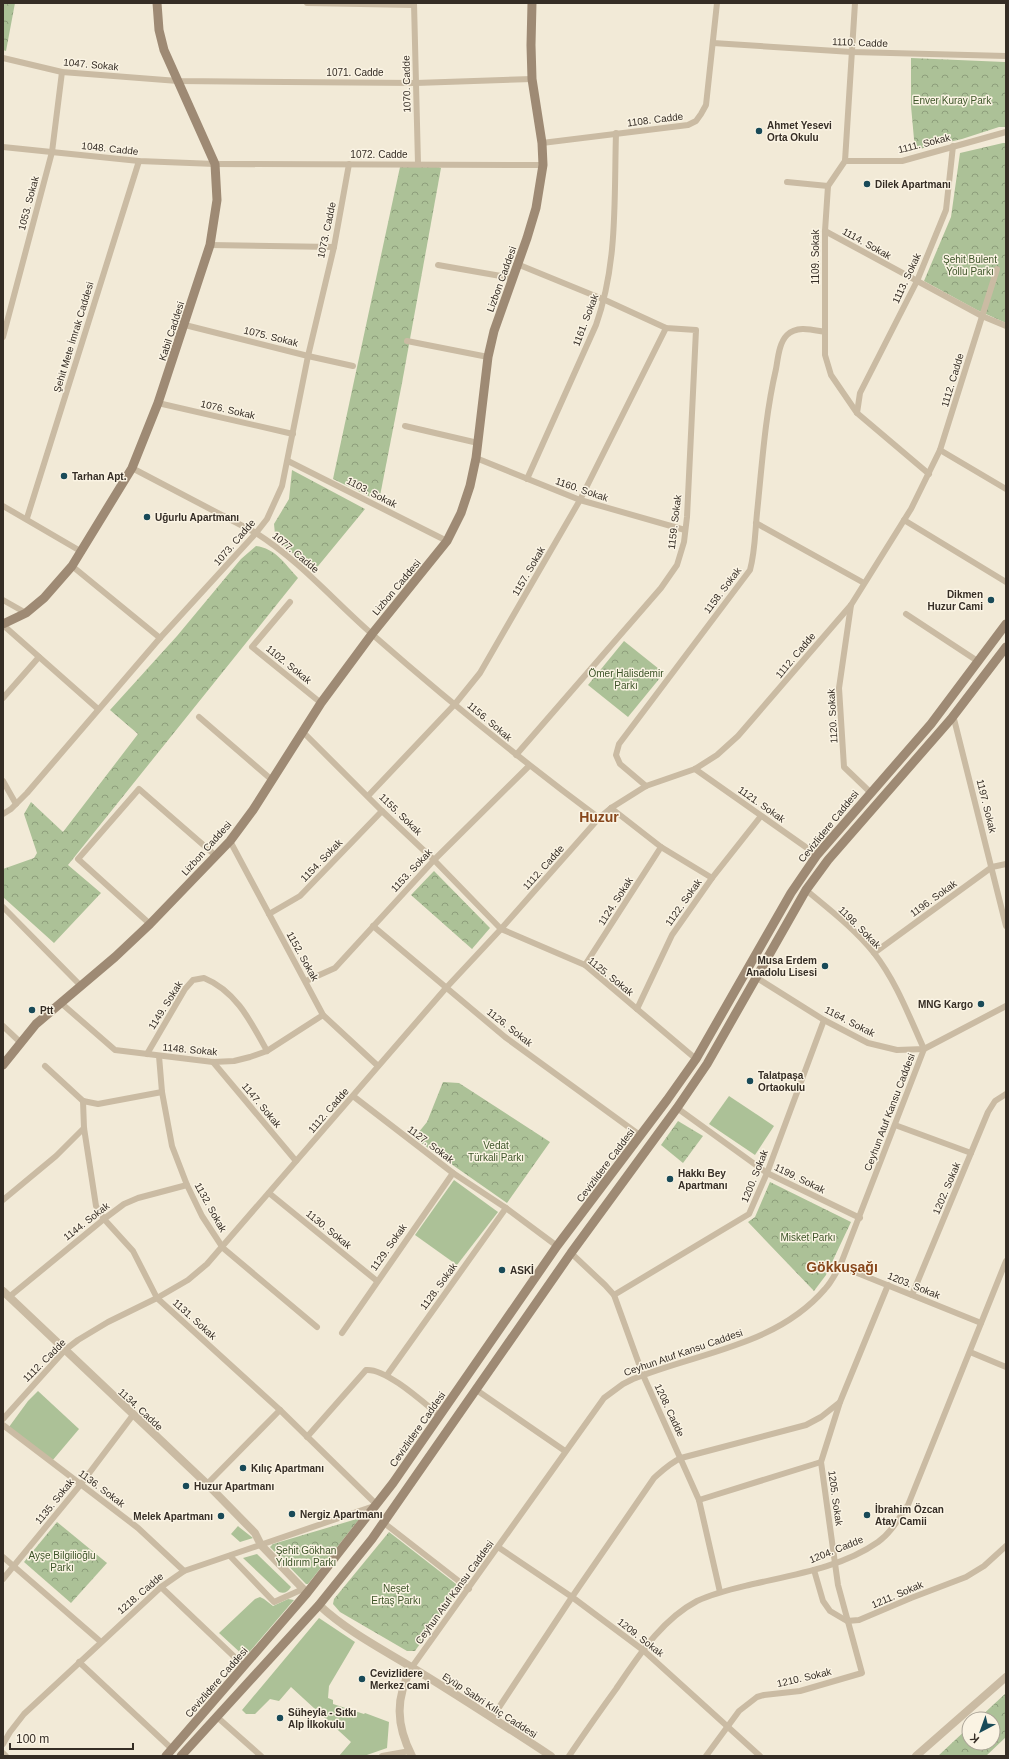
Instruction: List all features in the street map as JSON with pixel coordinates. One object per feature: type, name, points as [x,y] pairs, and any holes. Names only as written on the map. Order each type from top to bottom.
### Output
[{"type":"main road","name":"Kabil Caddesi","points":[[3,625],[26,613],[44,598],[72,566],[82,552],[132,468],[158,403],[210,245],[217,200],[215,164],[164,50],[159,30],[157,3]]},
{"type":"main road","name":"Lizbon Caddesi","points":[[3,1065],[36,1024],[80,985],[115,957],[150,924],[230,841],[253,810],[321,702],[372,634],[447,541],[463,507],[470,486],[476,458],[488,357],[494,331],[536,208],[543,165],[542,143],[532,79],[532,3]]},
{"type":"main road","name":"Cevizlidere Caddesi","points":[[169,1753],[244,1666],[376,1505],[440,1416],[557,1246],[641,1136],[696,1059],[791,893],[817,855],[949,701],[1006,624]]},
{"type":"main road","points":[[181,1756],[319,1605],[384,1523],[571,1253],[677,1108],[707,1064],[806,890],[828,860],[953,715],[1006,647]]},
{"type":"main road","points":[[949,701],[953,715]]},
{"type":"main road","points":[[667,1100],[677,1108]]},
{"type":"street","points":[[307,3],[414,4]]},
{"type":"street","name":"1108. Cadde","points":[[542,143],[688,125],[696,121],[702,114],[707,100],[717,3]]},
{"type":"street","points":[[787,182],[828,186],[845,161],[855,3]]},
{"type":"street","name":"1070. Cadde","points":[[414,4],[418,164]]},
{"type":"street","name":"1110. Cadde","points":[[713,43],[852,52],[1006,56]]},
{"type":"street","name":"1047. Sokak","points":[[3,58],[62,72],[178,81]]},
{"type":"street","name":"1053. Sokak","points":[[3,337],[52,152],[62,72]]},
{"type":"street","name":"1071. Cadde","points":[[178,81],[416,83],[532,79]]},
{"type":"street","name":"1111. Sokak","points":[[845,161],[902,160],[1006,132]]},
{"type":"street","name":"1161. Sokak","points":[[527,479],[596,325],[605,300],[613,247],[616,133]]},
{"type":"street","name":"1048. Cadde","points":[[3,146],[139,161],[215,164]]},
{"type":"street","name":"1113. Sokak","points":[[858,413],[860,393],[917,281],[946,210],[953,146]]},
{"type":"street","name":"Şehit Mete İmrak Caddesi","points":[[27,518],[139,161]]},
{"type":"street","name":"1072. Cadde","points":[[215,164],[543,165]]},
{"type":"street","name":"1073. Cadde","points":[[3,814],[27,793],[160,638],[267,519],[282,486],[288,461],[308,356],[334,247],[350,164]]},
{"type":"street","name":"1109. Sokak","points":[[828,186],[825,231],[825,355],[831,375],[858,413],[929,474]]},
{"type":"street","name":"1114. Sokak","points":[[825,231],[982,316],[1006,326]]},
{"type":"street","points":[[210,245],[334,247]]},
{"type":"street","name":"1159. Sokak","points":[[516,755],[661,588],[678,566],[684,542],[685,530],[696,330],[666,328],[605,300],[517,264]]},
{"type":"street","points":[[438,265],[512,278]]},
{"type":"street","name":"1112. Cadde","points":[[3,1419],[65,1350],[90,1332],[157,1298],[188,1280],[223,1248],[296,1161],[446,988],[600,818],[611,808],[646,786],[675,778],[695,769],[718,755],[738,736],[851,605],[904,520],[940,450],[997,269]]},
{"type":"street","name":"1075. Sokak","points":[[185,324],[308,356],[353,366]]},
{"type":"street","name":"1157. Sokak","points":[[368,796],[455,704],[480,673],[580,500],[666,328]]},
{"type":"street","name":"1158. Sokak","points":[[646,786],[620,764],[616,755],[619,744],[750,570],[754,557],[756,523],[771,391],[780,348],[786,335],[794,330],[807,329],[825,332]]},
{"type":"street","points":[[407,341],[488,357]]},
{"type":"street","name":"1076. Sokak","points":[[158,403],[293,434]]},
{"type":"street","points":[[405,426],[478,443]]},
{"type":"street","points":[[940,450],[1006,489]]},
{"type":"street","name":"1160. Sokak","points":[[476,458],[580,500],[685,530]]},
{"type":"street","name":"1103. Sokak","points":[[288,461],[447,541]]},
{"type":"street","name":"1077. Cadde","points":[[132,468],[256,533],[290,557],[372,634]]},
{"type":"street","points":[[3,506],[27,518],[82,552]]},
{"type":"street","points":[[904,520],[1006,582]]},
{"type":"street","points":[[756,523],[864,583]]},
{"type":"street","points":[[72,566],[160,638]]},
{"type":"street","points":[[3,600],[26,613]]},
{"type":"street","name":"1102. Sokak","points":[[290,602],[252,647],[321,702]]},
{"type":"street","name":"1120. Sokak","points":[[851,605],[839,688],[844,767],[870,792]]},
{"type":"street","points":[[906,614],[979,662]]},
{"type":"street","points":[[3,625],[98,709]]},
{"type":"street","name":"1156. Sokak","points":[[372,634],[529,766],[600,818]]},
{"type":"street","points":[[3,698],[39,657]]},
{"type":"street","name":"1197. Sokak","points":[[953,715],[1006,926]]},
{"type":"street","points":[[199,717],[272,780]]},
{"type":"street","name":"1155. Sokak","points":[[302,731],[382,811],[434,860],[501,929]]},
{"type":"street","name":"1153. Sokak","points":[[306,981],[335,968],[434,860],[529,766]]},
{"type":"street","name":"1121. Sokak","points":[[695,769],[817,855]]},
{"type":"street","points":[[3,780],[16,804]]},
{"type":"street","points":[[150,924],[78,859],[139,789],[216,856]]},
{"type":"street","points":[[611,808],[661,847],[712,878]]},
{"type":"street","name":"1154. Sokak","points":[[269,914],[300,896],[382,811]]},
{"type":"street","name":"1122. Sokak","points":[[637,1010],[672,935],[712,878],[761,816]]},
{"type":"street","name":"1152. Sokak","points":[[230,841],[323,1015],[378,1066]]},
{"type":"street","name":"1124. Sokak","points":[[585,966],[661,847]]},
{"type":"street","name":"1196. Sokak","points":[[874,953],[992,867],[1006,864]]},
{"type":"street","name":"1198. Sokak","points":[[806,890],[844,923],[874,953],[893,983],[924,1049]]},
{"type":"street","points":[[3,907],[80,985]]},
{"type":"street","name":"1126. Sokak","points":[[373,926],[505,1036],[641,1136]]},
{"type":"street","name":"1125. Sokak","points":[[501,929],[585,966],[696,1059]]},
{"type":"street","name":"1149. Sokak","points":[[147,1054],[184,989],[194,980],[204,978],[224,989],[237,1002],[246,1014],[267,1050]]},
{"type":"street","name":"1164. Sokak","points":[[757,978],[824,1020],[868,1043],[897,1050],[924,1049],[1006,1006]]},
{"type":"street","name":"1148. Sokak","points":[[61,1003],[115,1050],[212,1062],[234,1061],[250,1057],[267,1050],[323,1015]]},
{"type":"street","name":"1200. Sokak","points":[[614,1295],[749,1214],[824,1020]]},
{"type":"street","points":[[3,1026],[20,1042]]},
{"type":"street","name":"Ceyhun Atuf Kansu Caddesi","points":[[411,1754],[398,1718],[402,1692],[412,1667],[604,1398],[623,1384],[643,1375],[740,1345],[780,1327],[814,1302],[826,1288],[840,1266],[860,1218],[924,1049]]},
{"type":"street","name":"1132. Sokak","points":[[159,1056],[162,1092],[172,1146],[187,1185],[202,1216],[223,1248],[317,1327]]},
{"type":"street","name":"1147. Sokak","points":[[212,1062],[296,1161]]},
{"type":"street","points":[[45,1066],[83,1101],[98,1104],[162,1092]]},
{"type":"street","name":"1202. Sokak","points":[[912,1295],[988,1112],[995,1101],[1006,1094]]},
{"type":"street","name":"1127. Sokak","points":[[353,1096],[453,1173],[506,1208],[557,1246]]},
{"type":"street","name":"1131. Sokak","points":[[83,1101],[84,1128],[96,1206],[104,1219],[133,1251],[157,1298],[280,1410],[376,1505]]},
{"type":"street","name":"1199. Sokak","points":[[677,1108],[766,1173],[860,1218]]},
{"type":"street","points":[[895,1125],[971,1153]]},
{"type":"street","points":[[3,1200],[56,1156],[84,1128]]},
{"type":"street","name":"1129. Sokak","points":[[342,1333],[453,1173]]},
{"type":"street","name":"1144. Sokak","points":[[6,1294],[124,1204],[138,1198],[187,1185]]},
{"type":"street","name":"1130. Sokak","points":[[269,1193],[377,1281]]},
{"type":"street","name":"1128. Sokak","points":[[387,1376],[506,1208]]},
{"type":"street","name":"1208. Cadde","points":[[571,1253],[606,1284],[614,1295],[643,1375],[699,1500],[720,1592]]},
{"type":"street","name":"1204. Cadde","points":[[569,1756],[643,1650],[667,1623],[682,1611],[697,1601],[720,1592],[814,1570],[835,1563],[861,1552],[879,1542],[896,1524],[908,1505],[1006,1261]]},
{"type":"street","name":"1203. Sokak","points":[[840,1266],[981,1323]]},
{"type":"street","name":"1205. Sokak","points":[[862,1673],[838,1585],[822,1462],[840,1402],[888,1286]]},
{"type":"street","name":"1134. Cadde","points":[[6,1294],[207,1484],[255,1533],[261,1545]]},
{"type":"street","points":[[970,1352],[1006,1367]]},
{"type":"street","points":[[307,1437],[366,1370],[373,1370],[387,1376],[440,1416]]},
{"type":"street","points":[[476,1389],[565,1451]]},
{"type":"street","points":[[492,1718],[572,1597],[654,1478],[671,1463],[681,1458],[806,1425],[821,1417],[840,1402]]},
{"type":"street","points":[[207,1484],[280,1410]]},
{"type":"street","name":"1135. Sokak","points":[[3,1579],[81,1484],[133,1415]]},
{"type":"street","name":"1136. Sokak","points":[[3,1425],[138,1528],[184,1571]]},
{"type":"street","points":[[699,1500],[822,1462]]},
{"type":"street","name":"1218. Cadde","points":[[3,1744],[24,1714],[161,1587],[184,1571],[376,1505]]},
{"type":"street","points":[[384,1523],[469,1589]]},
{"type":"street","points":[[230,1556],[274,1602],[305,1592],[261,1545]]},
{"type":"street","name":"1211. Sokak","points":[[847,1621],[867,1618],[899,1603],[966,1577],[984,1566],[1006,1546]]},
{"type":"street","name":"1209. Sokak","points":[[498,1547],[572,1597],[643,1650],[760,1756]]},
{"type":"street","points":[[3,1557],[100,1642]]},
{"type":"street","points":[[814,1570],[822,1601],[830,1611],[847,1621]]},
{"type":"street","points":[[161,1587],[244,1666]]},
{"type":"street","name":"Eyüp Sabri Kılıç Caddesi","points":[[319,1605],[329,1615],[360,1637],[412,1667],[551,1756]]},
{"type":"street","points":[[79,1662],[169,1753]]},
{"type":"street","name":"1210. Sokak","points":[[706,1756],[728,1726],[746,1705],[760,1696],[800,1691],[862,1673]]},
{"type":"street","points":[[916,1756],[1006,1677]]},
{"type":"street","points":[[217,1717],[261,1756]]},
{"type":"street","points":[[3,1753],[6,1756]]},
{"type":"street","points":[[382,1756],[411,1754]]},
{"type":"green space","points":[[3,3],[15,3],[6,51],[3,50]]},
{"type":"green space","name":"Enver Kuray Park","points":[[911,58],[1005,62],[1006,127],[999,127],[962,139],[915,150],[911,106]]},
{"type":"green space","name":"Şehit Bülent Yollu Parkı","points":[[1006,143],[1006,323],[977,310],[924,281],[951,217],[960,153]]},
{"type":"green space","points":[[430,163],[441,168],[379,501],[333,479],[400,167]]},
{"type":"green space","points":[[292,470],[365,509],[314,571],[283,545],[275,534],[274,524],[289,499]]},
{"type":"green space","points":[[256,546],[263,547],[274,553],[298,578],[68,865],[101,893],[54,943],[3,897],[3,869],[34,858],[37,853],[24,814],[31,802],[63,832],[138,734],[110,710],[177,636],[241,559]]},
{"type":"green space","name":"Ömer Halisdemir Parkı","points":[[624,641],[664,673],[628,717],[588,685]]},
{"type":"green space","points":[[434,871],[490,928],[472,949],[411,895]]},
{"type":"green space","name":"Vedat Türkali Parkı","points":[[443,1082],[459,1083],[550,1142],[507,1203],[414,1138],[427,1122]]},
{"type":"green space","points":[[729,1096],[774,1126],[755,1155],[709,1124]]},
{"type":"green space","points":[[678,1121],[703,1136],[683,1163],[661,1145]]},
{"type":"green space","points":[[454,1180],[498,1212],[457,1265],[415,1235]]},
{"type":"green space","name":"Misket Parkı","points":[[770,1182],[851,1222],[826,1275],[814,1291],[748,1222],[755,1217]]},
{"type":"green space","points":[[38,1391],[79,1429],[52,1461],[9,1427],[28,1401]]},
{"type":"green space","name":"Şehit Gökhan Yıldırım Parkı","points":[[360,1518],[308,1584],[306,1584],[270,1547],[273,1544]]},
{"type":"green space","name":"Ayşe Bilgilioğlu Parkı","points":[[57,1522],[107,1563],[71,1603],[24,1562]]},
{"type":"green space","points":[[238,1526],[253,1538],[240,1542],[231,1534]]},
{"type":"green space","name":"Neşet Ertaş Parkı","points":[[389,1532],[456,1584],[456,1592],[415,1651],[407,1651],[340,1612],[333,1604],[334,1599]]},
{"type":"green space","points":[[257,1554],[291,1587],[289,1590],[284,1593],[279,1592],[243,1558]]},
{"type":"green space","points":[[260,1597],[273,1606],[288,1599],[294,1600],[245,1657],[219,1633],[255,1599]]},
{"type":"green space","points":[[319,1618],[355,1642],[329,1686],[328,1698],[333,1700],[333,1704],[364,1714],[365,1713],[389,1722],[387,1748],[364,1756],[339,1756],[351,1742],[291,1687],[279,1701],[270,1699],[255,1714],[246,1714],[242,1710]]},
{"type":"green space","points":[[1006,1693],[1006,1737],[1001,1742],[1001,1711],[987,1711]]},
{"type":"green space","points":[[961,1734],[961,1751],[991,1751],[986,1756],[938,1756]]},
{"type":"place","name":"Ahmet Yesevi Orta Okulu","points":[[759,131]]},
{"type":"place","name":"Dilek Apartmanı","points":[[867,184]]},
{"type":"place","name":"Tarhan Apt.","points":[[64,476]]},
{"type":"place","name":"Uğurlu Apartmanı","points":[[147,517]]},
{"type":"place","name":"Dikmen Huzur Cami","points":[[991,600]]},
{"type":"place","name":"Musa Erdem Anadolu Lisesi","points":[[825,966]]},
{"type":"place","name":"MNG Kargo","points":[[981,1004]]},
{"type":"place","name":"Ptt","points":[[32,1010]]},
{"type":"place","name":"Talatpaşa Ortaokulu","points":[[750,1081]]},
{"type":"place","name":"Hakkı Bey Apartmanı","points":[[670,1179]]},
{"type":"place","name":"ASKİ","points":[[502,1270]]},
{"type":"place","name":"Kılıç Apartmanı","points":[[243,1468]]},
{"type":"place","name":"Huzur Apartmanı","points":[[186,1486]]},
{"type":"place","name":"Nergiz Apartmanı","points":[[292,1514]]},
{"type":"place","name":"İbrahim Özcan Atay Camii","points":[[867,1515]]},
{"type":"place","name":"Melek Apartmanı","points":[[221,1516]]},
{"type":"place","name":"Cevizlidere Merkez cami","points":[[362,1679]]},
{"type":"place","name":"Süheyla - Sıtkı Alp İlkokulu","points":[[280,1718]]},
{"type":"district","name":"Huzur","points":[[599,817]]},
{"type":"district","name":"Gökkuşağı","points":[[842,1267]]}]
